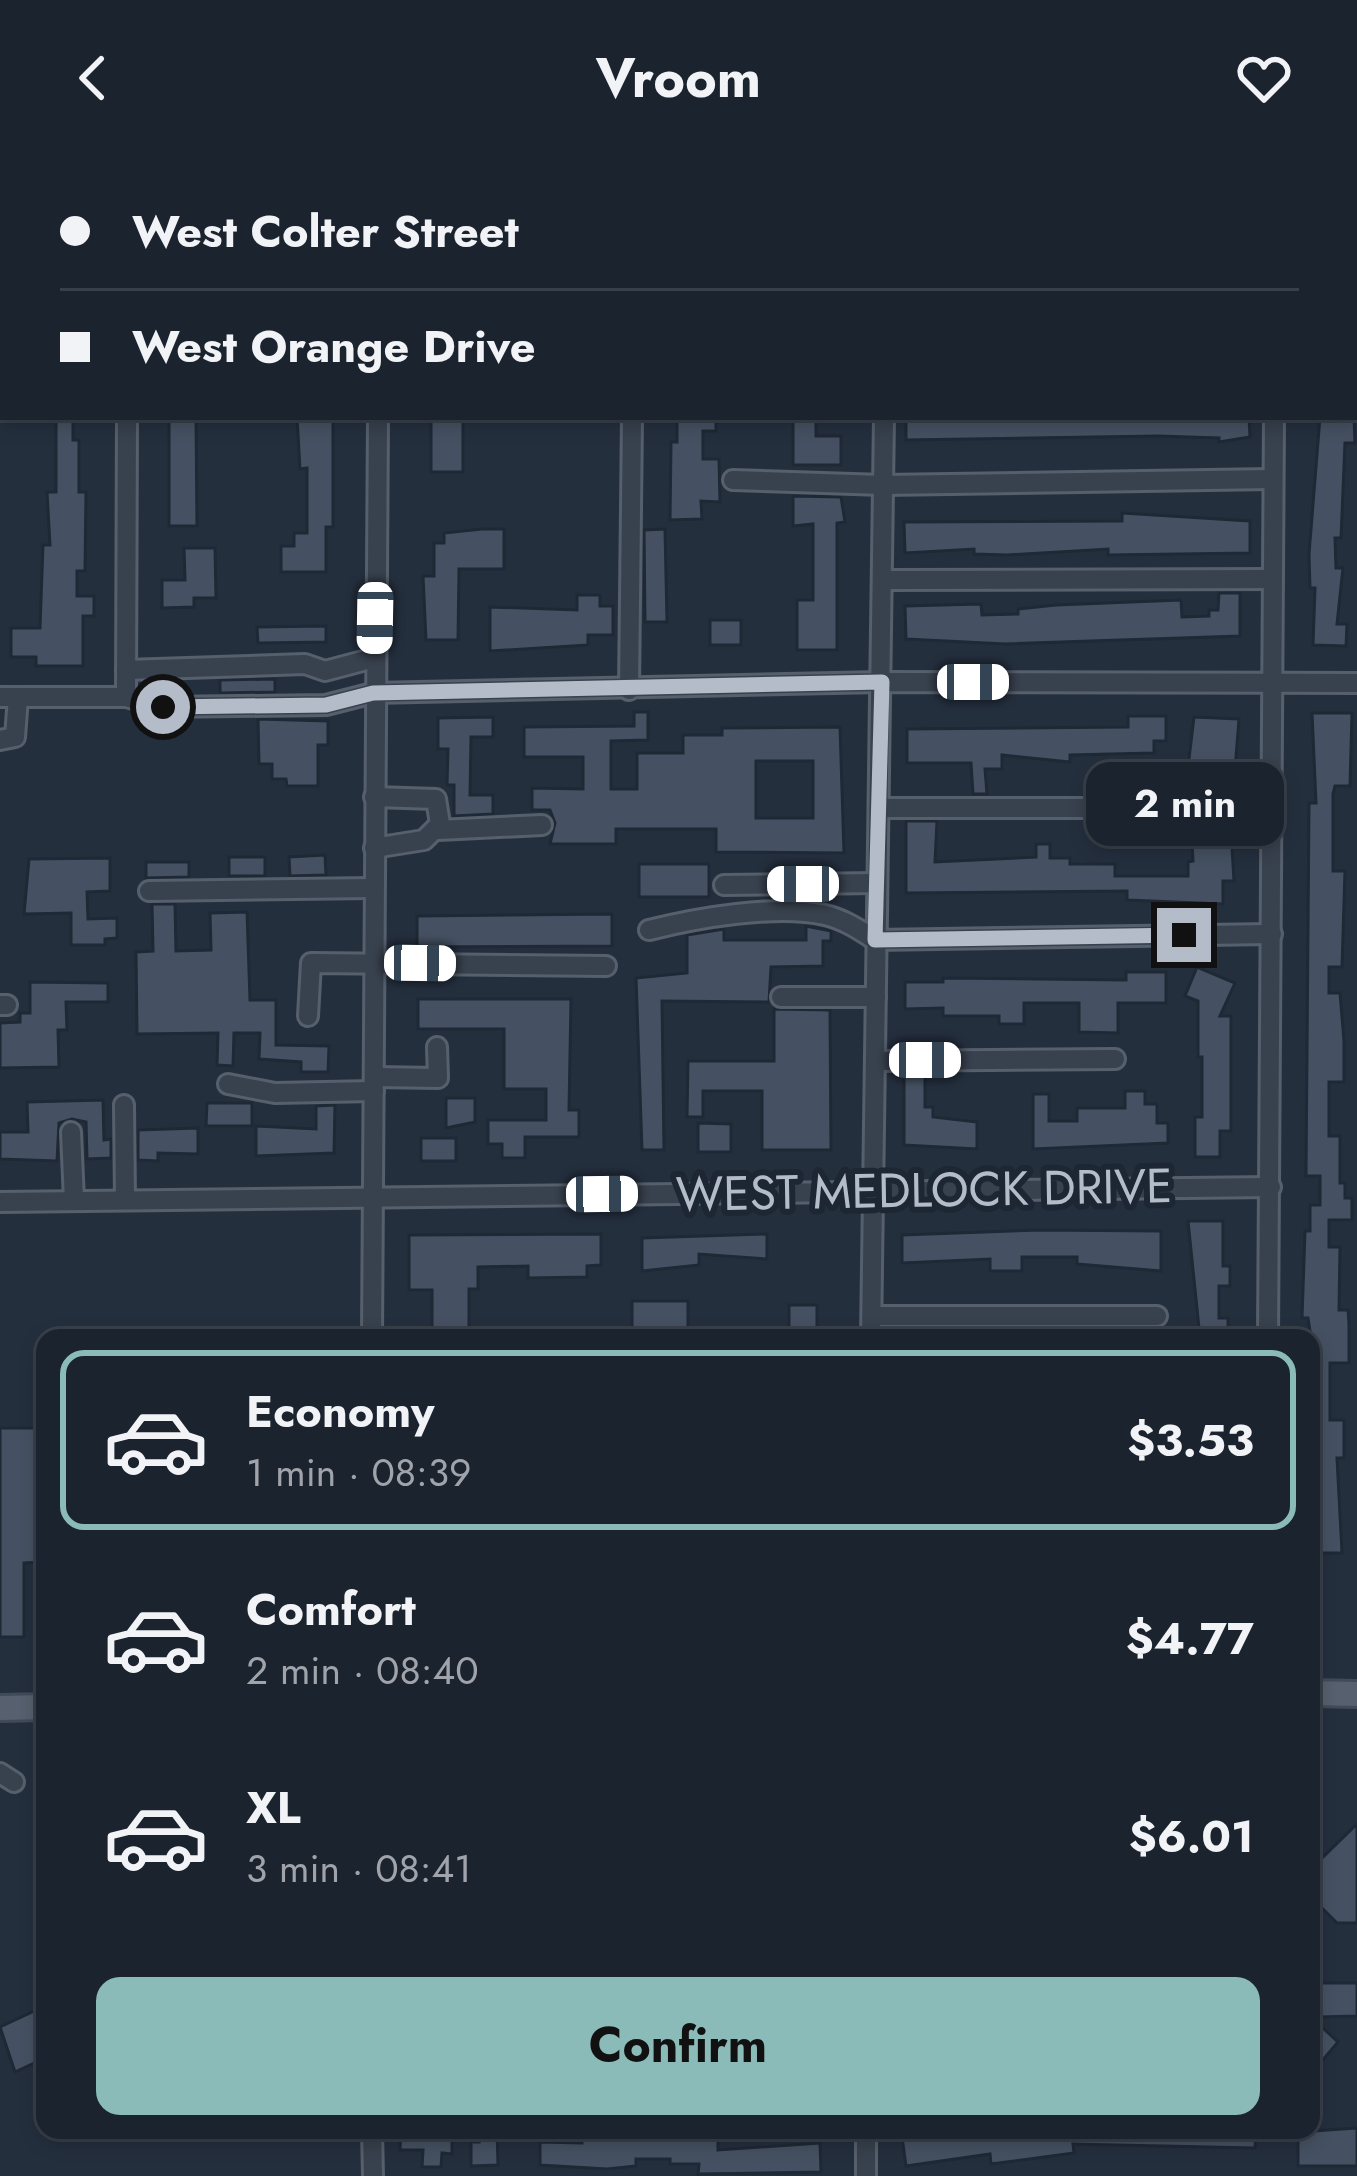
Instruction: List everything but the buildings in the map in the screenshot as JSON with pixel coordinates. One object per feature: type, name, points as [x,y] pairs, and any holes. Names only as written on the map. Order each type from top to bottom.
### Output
[{"type":"main road","points":[[1320,1694],[1357,1694]]},
{"type":"main road","points":[[0,1708],[36,1707]]},
{"type":"street","points":[[126,697],[127,420]]},
{"type":"street","points":[[373,1329],[378,420]]},
{"type":"street","points":[[629,690],[632,420]]},
{"type":"street","points":[[871,1329],[877,1191],[875,940],[884,420]]},
{"type":"street","points":[[1268,1329],[1274,420]]},
{"type":"street","points":[[733,480],[883,485],[1272,479]]},
{"type":"street","points":[[882,580],[1272,579]]},
{"type":"street","points":[[126,670],[305,664],[325,671],[374,658]]},
{"type":"street","points":[[0,740],[16,737],[9,698],[126,697],[163,707],[210,707],[326,705],[373,693],[882,682],[1357,683]]},
{"type":"street","points":[[374,797],[436,799],[438,830]]},
{"type":"street","points":[[879,808],[1163,808]]},
{"type":"street","points":[[374,848],[424,840],[438,830],[542,825]]},
{"type":"street","points":[[724,885],[877,883]]},
{"type":"street","points":[[149,891],[374,888]]},
{"type":"street","points":[[649,930],[701,918],[810,913],[829,915],[875,940],[1272,934]]},
{"type":"street","points":[[308,1016],[311,963],[606,966]]},
{"type":"street","points":[[781,997],[876,997]]},
{"type":"street","points":[[228,1084],[275,1094],[438,1078],[437,1047]]},
{"type":"street","points":[[877,1061],[1115,1059]]},
{"type":"street","points":[[124,1105],[125,1200]]},
{"type":"street","points":[[71,1132],[74,1201]]},
{"type":"street","name":"WEST MEDLOCK DRIVE","points":[[0,1202],[1271,1187]]},
{"type":"street","points":[[872,1316],[1157,1316]]},
{"type":"street","points":[[372,2139],[373,2176]]},
{"type":"street","points":[[866,2139],[866,2176]]},
{"type":"route","points":[[163,707],[326,705],[373,693],[882,682],[875,940],[1184,935]]}]
